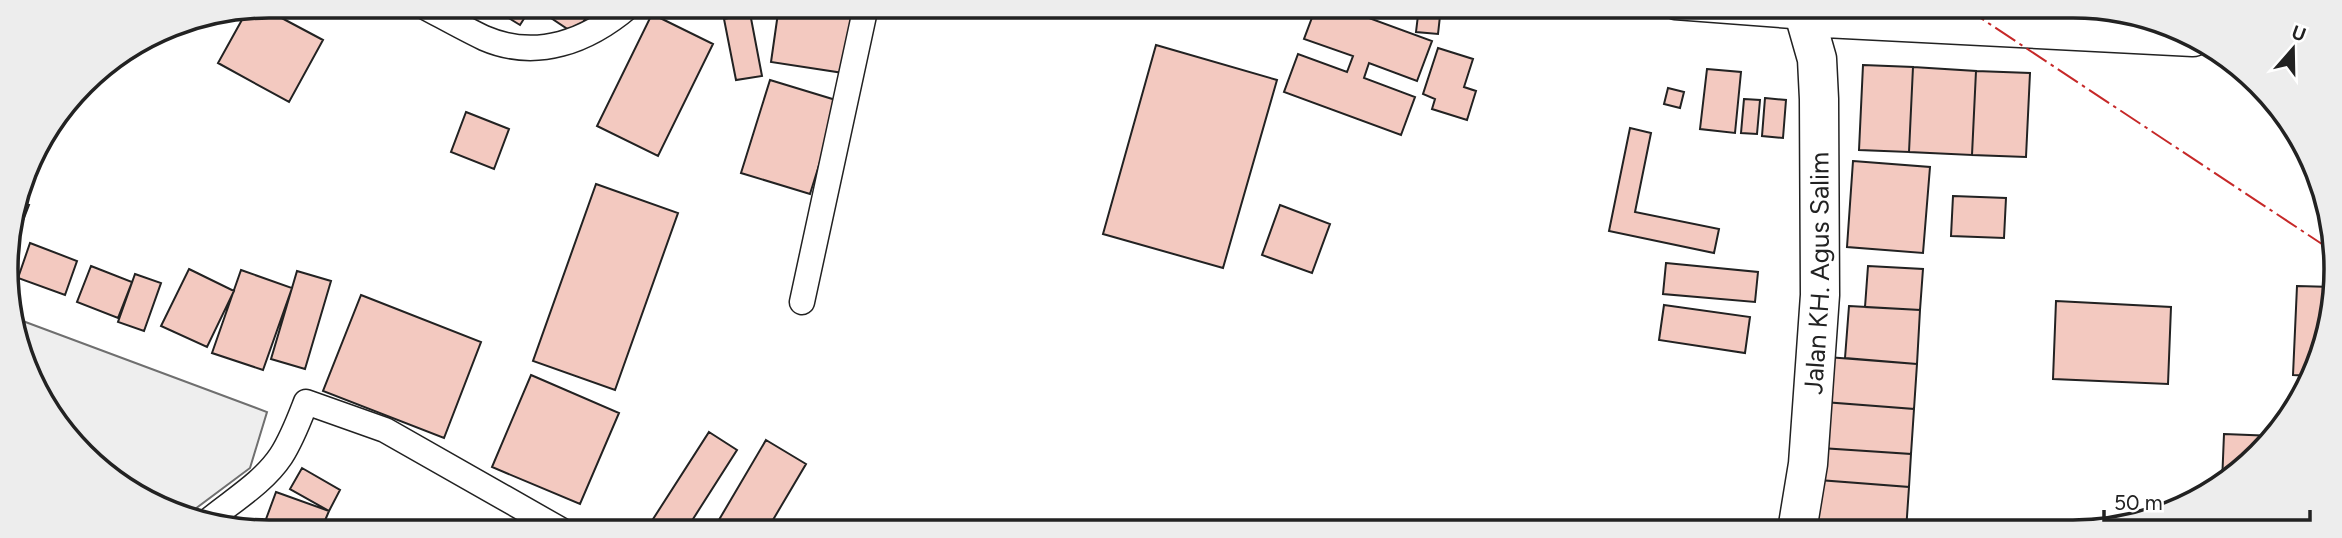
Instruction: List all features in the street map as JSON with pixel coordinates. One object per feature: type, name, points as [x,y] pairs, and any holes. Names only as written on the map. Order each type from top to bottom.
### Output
[{"type":"main road","name":"Jalan KH. Agus Salim","points":[[1799,520],[1808,464],[1820,295],[1817,59],[1805,18]]},
{"type":"main road","points":[[1824,18],[2165,36]]},
{"type":"street","points":[[446,18],[486,39],[524,49],[564,44],[616,18]]},
{"type":"street","points":[[802,302],[863,18]]},
{"type":"street","points":[[216,515],[265,475],[280,458],[306,401],[385,430],[543,520]]},
{"type":"shaded area","points":[[23,321],[267,412],[250,468],[195,509],[158,495],[129,478],[91,447],[60,409],[43,380]]},
{"type":"building","points":[[282,18],[323,40],[289,102],[218,63],[242,19]]},
{"type":"building","points":[[509,18],[524,18],[520,25]]},
{"type":"building","points":[[551,18],[586,18],[575,34]]},
{"type":"building","points":[[650,18],[660,18],[713,44],[658,156],[597,126]]},
{"type":"building","points":[[751,18],[762,76],[736,80],[724,19]]},
{"type":"building","points":[[777,18],[858,18],[850,74],[771,62]]},
{"type":"building","points":[[1312,18],[1369,18],[1432,41],[1417,81],[1369,63],[1364,78],[1415,97],[1401,135],[1284,92],[1298,54],[1347,72],[1353,56],[1304,39]]},
{"type":"building","points":[[1418,18],[1440,18],[1438,34],[1416,32]]},
{"type":"building","points":[[1156,45],[1277,80],[1223,268],[1103,234]]},
{"type":"building","points":[[1438,48],[1473,59],[1464,87],[1476,91],[1467,120],[1432,109],[1435,99],[1423,94]]},
{"type":"building","points":[[1863,65],[1913,67],[1909,152],[1859,150]]},
{"type":"building","points":[[1913,67],[1976,71],[1972,155],[1909,152]]},
{"type":"building","points":[[1707,69],[1741,72],[1735,133],[1700,129]]},
{"type":"building","points":[[1976,71],[2030,73],[2026,157],[1972,155]]},
{"type":"building","points":[[770,80],[839,101],[810,194],[741,173]]},
{"type":"building","points":[[1668,88],[1684,92],[1680,108],[1664,104]]},
{"type":"building","points":[[1765,98],[1786,100],[1783,138],[1762,136]]},
{"type":"building","points":[[1744,99],[1760,100],[1757,134],[1741,133]]},
{"type":"building","points":[[466,112],[509,129],[494,169],[451,152]]},
{"type":"building","points":[[1630,128],[1651,133],[1635,212],[1719,229],[1714,253],[1609,231]]},
{"type":"building","points":[[1853,161],[1930,167],[1923,253],[1847,247]]},
{"type":"building","points":[[596,184],[678,213],[615,390],[533,361]]},
{"type":"building","points":[[1953,196],[2006,198],[2004,238],[1951,236]]},
{"type":"building","points":[[26,204],[29,205],[21,225]]},
{"type":"building","points":[[1280,205],[1330,224],[1312,273],[1262,255]]},
{"type":"building","points":[[30,243],[77,261],[65,295],[18,278]]},
{"type":"building","points":[[1666,263],[1758,272],[1755,302],[1663,294]]},
{"type":"building","points":[[91,266],[132,282],[118,318],[77,302]]},
{"type":"building","points":[[1868,266],[1923,269],[1920,310],[1865,307]]},
{"type":"building","points":[[189,269],[234,291],[207,347],[161,326]]},
{"type":"building","points":[[241,270],[292,288],[263,370],[212,353]]},
{"type":"building","points":[[297,271],[331,281],[305,369],[271,359]]},
{"type":"building","points":[[135,274],[161,283],[144,331],[118,322]]},
{"type":"building","points":[[2297,286],[2324,287],[2320,318],[2311,350],[2301,375],[2293,375]]},
{"type":"building","points":[[361,295],[481,342],[444,438],[323,391]]},
{"type":"building","points":[[2056,301],[2171,307],[2168,384],[2053,379]]},
{"type":"building","points":[[1664,305],[1750,317],[1745,353],[1659,340]]},
{"type":"building","points":[[1849,306],[1920,310],[1917,364],[1845,358]]},
{"type":"building","points":[[1827,357],[1917,364],[1914,409],[1824,402]]},
{"type":"building","points":[[531,375],[619,413],[580,504],[492,467]]},
{"type":"building","points":[[1824,402],[1914,409],[1911,454],[1821,448]]},
{"type":"building","points":[[709,432],[737,450],[692,520],[652,520]]},
{"type":"building","points":[[2224,434],[2262,436],[2251,447],[2222,471]]},
{"type":"building","points":[[766,440],[806,464],[773,520],[719,520]]},
{"type":"building","points":[[1821,448],[1911,454],[1909,487],[1819,480]]},
{"type":"building","points":[[302,468],[340,490],[329,511],[290,489]]},
{"type":"building","points":[[1819,480],[1909,487],[1907,520],[1816,520]]},
{"type":"building","points":[[276,492],[329,511],[325,520],[266,520]]},
{"type":"power","points":[[1981,18],[2323,245]]}]
